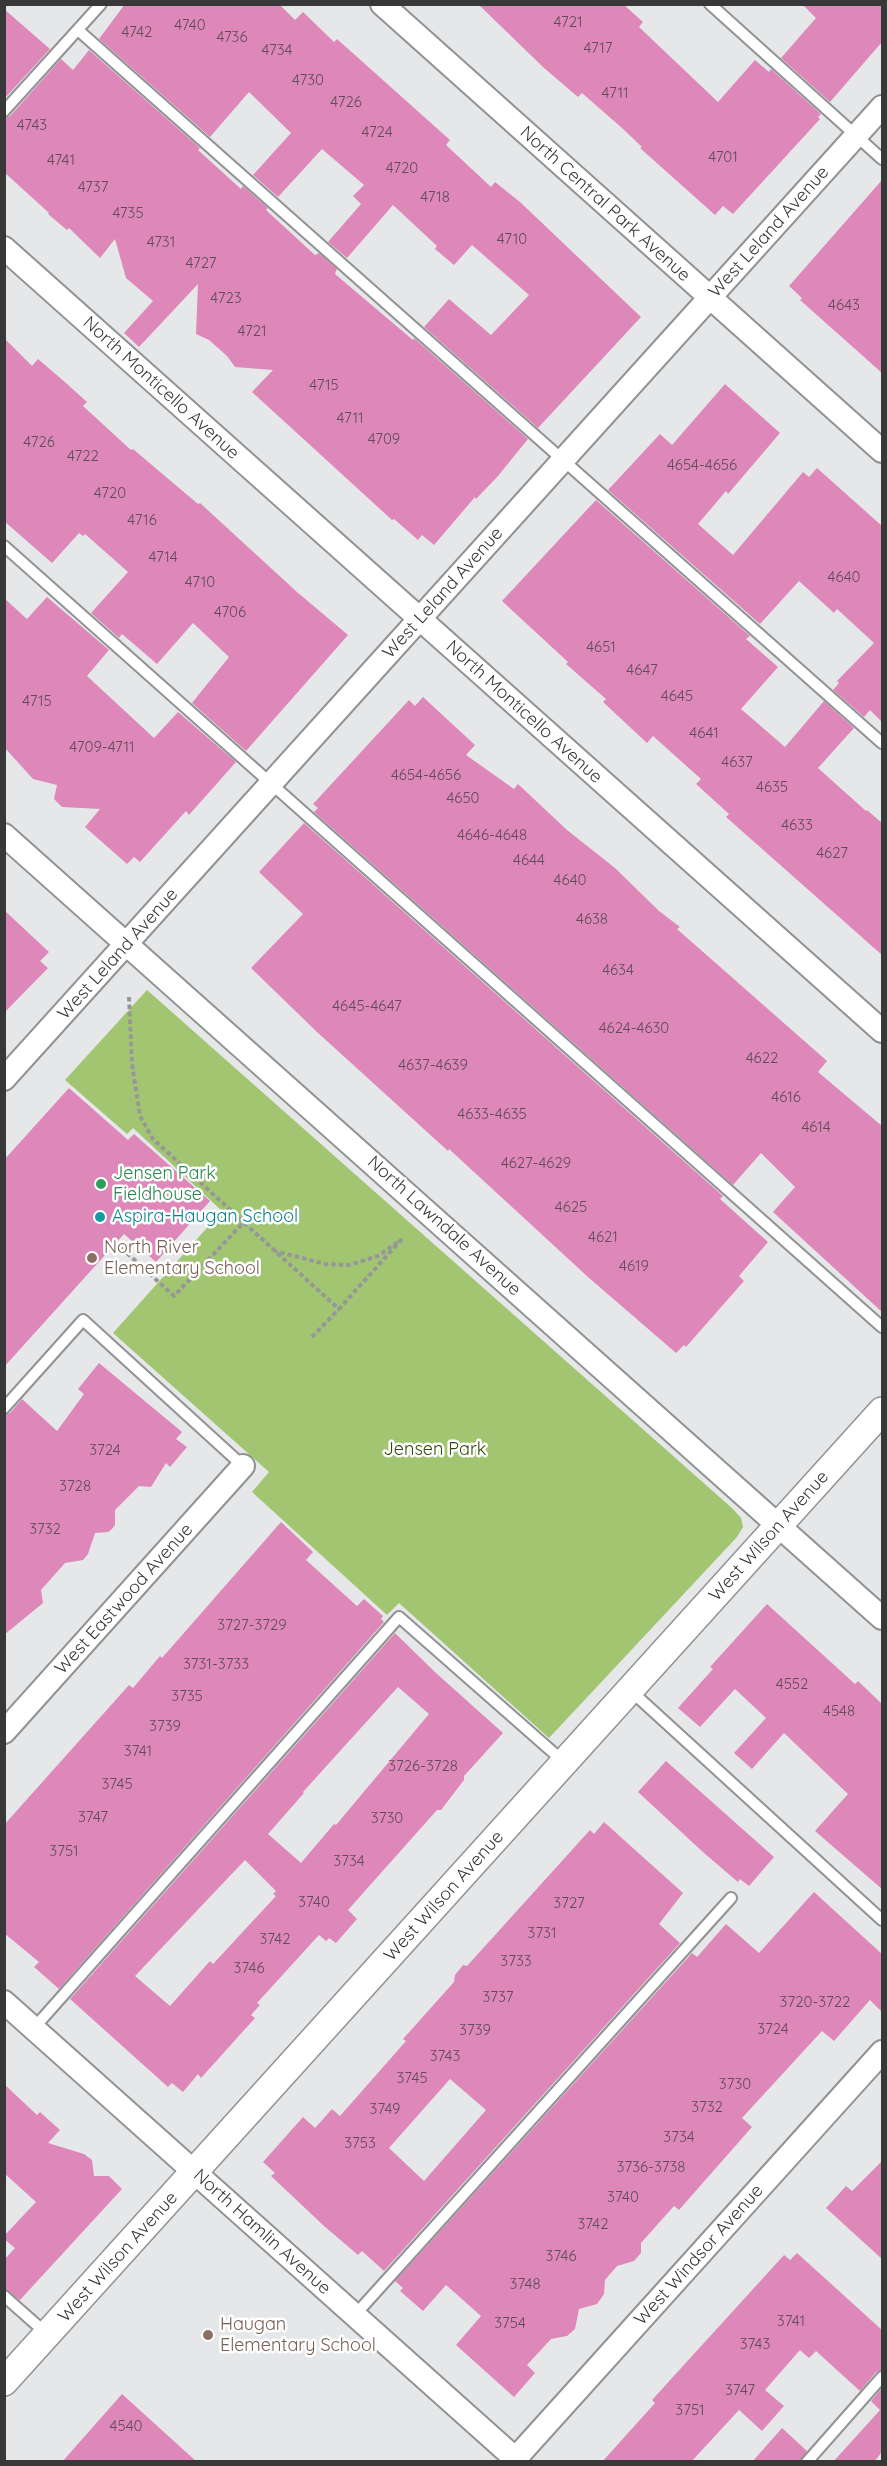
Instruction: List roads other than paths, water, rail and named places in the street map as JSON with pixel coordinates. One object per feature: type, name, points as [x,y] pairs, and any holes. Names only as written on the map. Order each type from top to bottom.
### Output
[{"type":"street","name":"North Central Park Avenue","points":[[382,4],[882,451]]},
{"type":"street","name":"West Leland Avenue","points":[[4,1079],[882,107]]},
{"type":"street","name":"North Monticello Avenue","points":[[4,248],[882,1031]]},
{"type":"street","name":"North Lawndale Avenue","points":[[4,835],[882,1618]]},
{"type":"street","name":"West Wilson Avenue","points":[[4,2382],[882,1411]]},
{"type":"street","name":"West Eastwood Avenue","points":[[4,1732],[243,1466]]},
{"type":"street","name":"North Hamlin Avenue","points":[[4,2002],[517,2460]]},
{"type":"street","name":"West Windsor Avenue","points":[[517,2460],[882,2052]]},
{"type":"lane","points":[[4,111],[101,4]]},
{"type":"lane","points":[[710,4],[882,159]]},
{"type":"lane","points":[[78,30],[882,743]]},
{"type":"lane","points":[[4,546],[882,1327]]},
{"type":"lane","points":[[4,1408],[83,1320],[243,1466]]},
{"type":"lane","points":[[34,2028],[399,1617],[564,1762]]},
{"type":"lane","points":[[630,1690],[882,1920]]},
{"type":"lane","points":[[355,2315],[731,1898]]},
{"type":"lane","points":[[4,2296],[48,2334]]},
{"type":"lane","points":[[807,2462],[882,2377]]},
{"type":"place","name":"Jensen Park Fieldhouse","points":[[101,1184]]},
{"type":"place","name":"Aspira-Haugan School","points":[[100,1217]]},
{"type":"place","name":"North River Elementary School","points":[[92,1258]]},
{"type":"place","name":"Haugan Elementary School","points":[[208,2335]]},
{"type":"park label","name":"Jensen Park","points":[[435,1450]]}]
